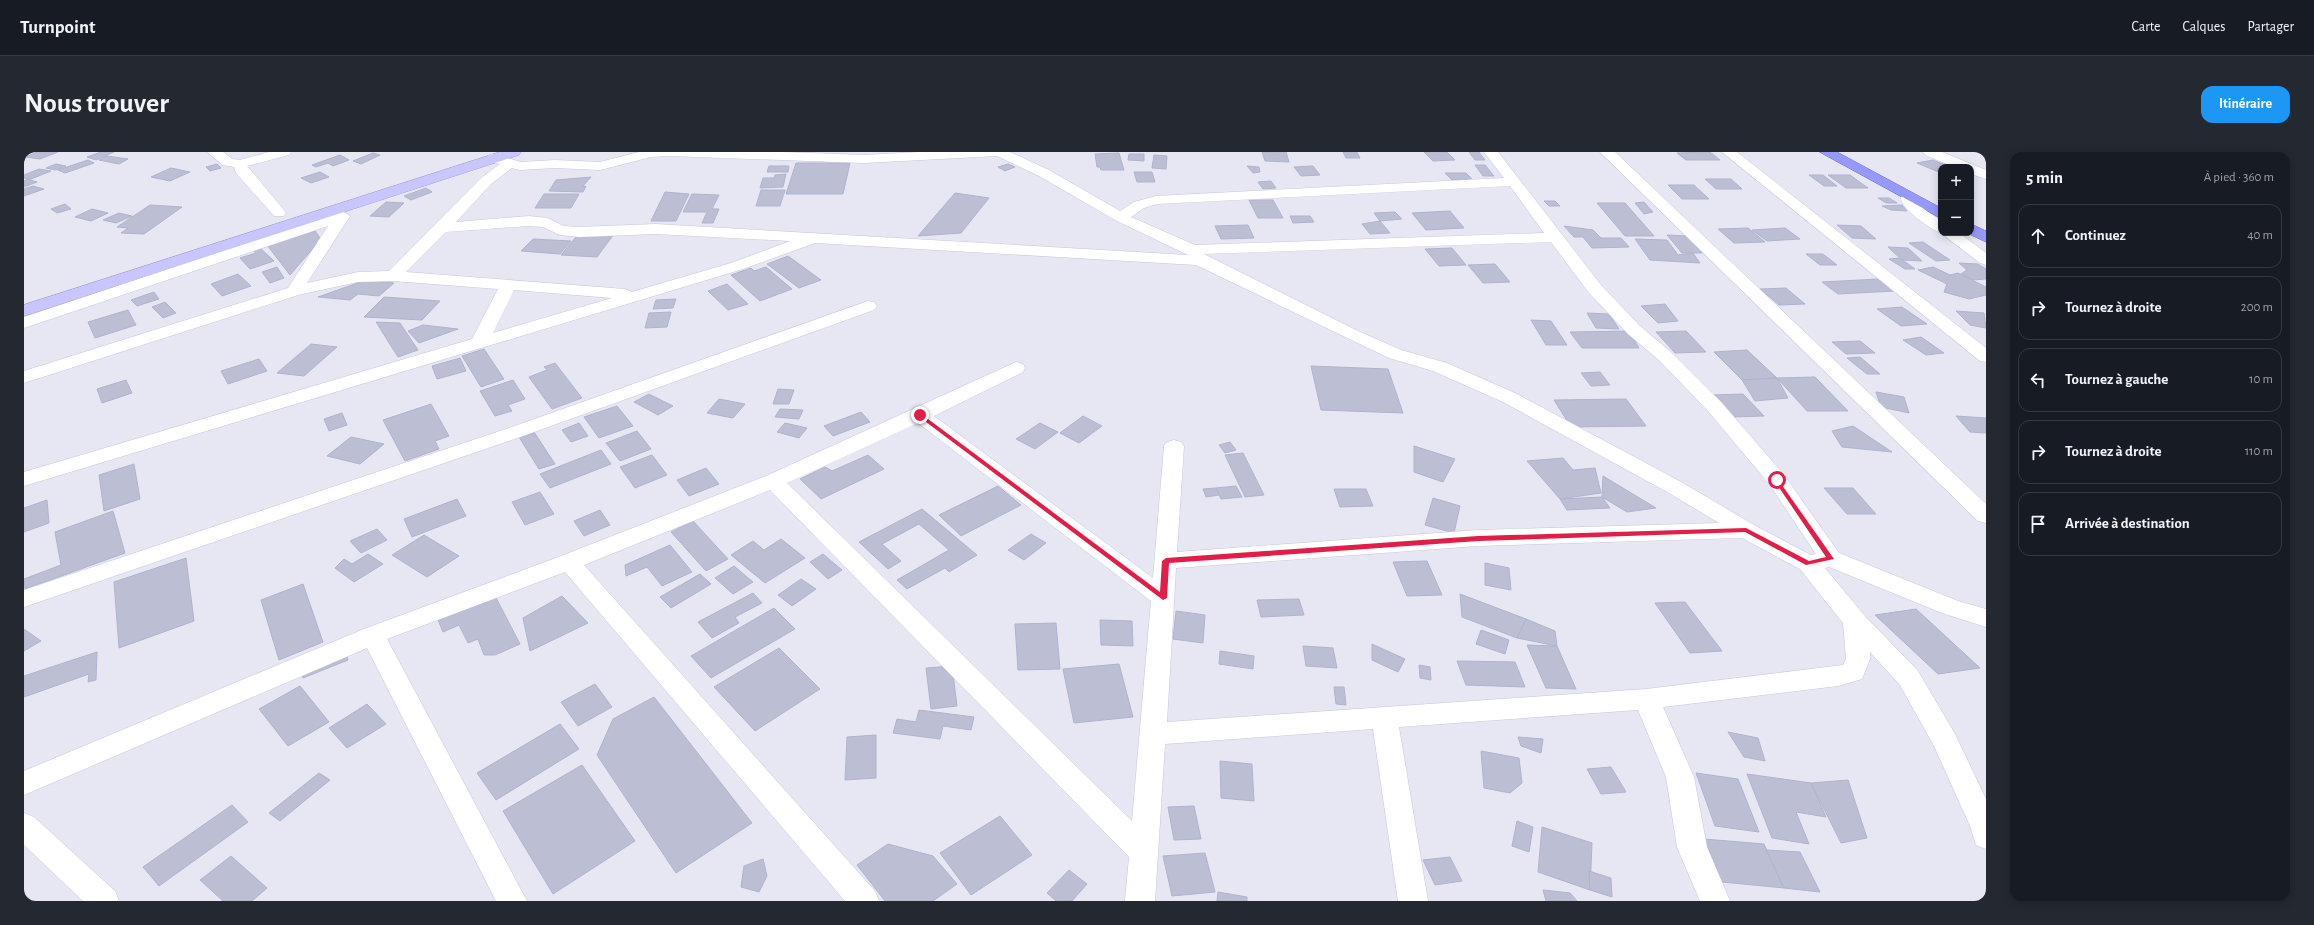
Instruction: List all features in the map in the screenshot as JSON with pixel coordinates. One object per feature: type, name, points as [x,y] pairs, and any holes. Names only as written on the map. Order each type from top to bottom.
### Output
[{"type":"main road","points":[[264,218],[279,212],[475,152]]},
{"type":"main road","points":[[1827,152],[1938,212]]},
{"type":"main road","points":[[1846,152],[1938,204]]},
{"type":"main road","points":[[24,311],[494,158],[512,157]]},
{"type":"main road","points":[[1974,221],[1986,227]]},
{"type":"main road","points":[[24,296],[234,227]]},
{"type":"main road","points":[[1974,231],[1986,237]]},
{"type":"street","points":[[214,152],[228,162],[240,164],[284,152]]},
{"type":"street","points":[[393,276],[442,228],[486,181],[512,157],[520,166],[555,164],[600,166],[651,153],[669,152],[864,160],[1033,152]]},
{"type":"street","points":[[852,152],[864,160]]},
{"type":"street","points":[[1491,152],[1595,289],[1634,330],[1666,357],[1715,407],[1777,480],[1820,561],[1855,621],[1910,678],[1946,742],[1984,826],[1986,836]]},
{"type":"street","points":[[1607,152],[1986,516]]},
{"type":"street","points":[[1729,152],[1986,357]]},
{"type":"street","points":[[1930,152],[1959,164]]},
{"type":"street","points":[[1004,154],[1120,217],[1350,334],[1395,354],[1440,367],[1510,398],[1595,446],[1676,488],[1746,530],[1820,561],[1950,607],[1986,618]]},
{"type":"street","points":[[240,164],[241,170],[279,212]]},
{"type":"street","points":[[1974,170],[1986,175]]},
{"type":"street","points":[[1120,217],[1139,205],[1156,200],[1514,182]]},
{"type":"street","points":[[1908,197],[1907,199],[1919,212],[1938,226]]},
{"type":"street","points":[[24,323],[201,262],[342,216],[294,291]]},
{"type":"street","points":[[442,228],[528,221],[547,223],[560,230],[579,232],[656,230],[1196,255],[1557,237]]},
{"type":"street","points":[[1952,236],[1986,260]]},
{"type":"street","points":[[24,479],[635,295],[737,266],[813,238]]},
{"type":"street","points":[[24,377],[294,291],[358,277],[393,276],[635,295]]},
{"type":"street","points":[[479,343],[510,284]]},
{"type":"street","points":[[24,599],[516,432],[868,306]]},
{"type":"street","points":[[24,783],[373,635],[569,562],[772,481],[920,415],[1016,368]]},
{"type":"street","points":[[920,415],[1163,598]]},
{"type":"street","points":[[1140,901],[1174,446]]},
{"type":"street","points":[[772,481],[1144,853]]},
{"type":"street","points":[[1166,561],[1478,538],[1746,530]]},
{"type":"street","points":[[569,562],[864,901]]},
{"type":"street","points":[[1152,734],[1646,699],[1838,676],[1853,672],[1858,659],[1855,621]]},
{"type":"street","points":[[373,635],[512,901]]},
{"type":"street","points":[[1646,699],[1680,777],[1692,847],[1715,901]]},
{"type":"street","points":[[1384,717],[1414,901]]},
{"type":"street","points":[[24,826],[104,901]]},
{"type":"building","points":[[37,152],[58,152],[40,159],[26,157]]},
{"type":"building","points":[[101,152],[114,152],[96,160],[87,157]]},
{"type":"building","points":[[1262,152],[1286,152],[1289,162],[1265,161]]},
{"type":"building","points":[[1343,152],[1357,152],[1360,158],[1346,158]]},
{"type":"building","points":[[1424,152],[1447,152],[1455,160],[1433,161]]},
{"type":"building","points":[[1469,152],[1479,152],[1485,160],[1475,160]]},
{"type":"building","points":[[1710,152],[1720,160],[1686,160],[1677,153]]},
{"type":"building","points":[[373,153],[380,155],[361,164],[353,161]]},
{"type":"building","points":[[1119,153],[1124,170],[1101,170],[1100,167],[1097,167],[1095,154]]},
{"type":"building","points":[[1129,154],[1144,154],[1144,161],[1128,160]]},
{"type":"building","points":[[340,155],[349,160],[333,166],[328,163],[316,167],[312,165]]},
{"type":"building","points":[[1154,155],[1167,156],[1166,169],[1152,168]]},
{"type":"building","points":[[107,156],[128,159],[119,164],[99,160]]},
{"type":"building","points":[[88,160],[94,163],[65,173],[58,170]]},
{"type":"building","points":[[1933,160],[1943,164],[1938,164],[1938,172],[1917,163]]},
{"type":"building","points":[[796,163],[850,163],[843,194],[786,194]]},
{"type":"building","points":[[56,164],[66,166],[56,170],[46,168]]},
{"type":"building","points":[[217,164],[221,168],[210,171],[206,167]]},
{"type":"building","points":[[1008,164],[1015,167],[1005,171],[998,167]]},
{"type":"building","points":[[1475,165],[1485,165],[1494,176],[1483,176]]},
{"type":"building","points":[[769,166],[789,166],[788,172],[767,172]]},
{"type":"building","points":[[1247,166],[1259,167],[1260,172],[1253,173]]},
{"type":"building","points":[[1313,166],[1320,175],[1301,176],[1294,167]]},
{"type":"building","points":[[171,168],[190,172],[170,181],[151,177]]},
{"type":"building","points":[[39,169],[51,171],[31,179],[24,178],[24,175]]},
{"type":"building","points":[[320,172],[329,177],[311,183],[301,178]]},
{"type":"building","points":[[1134,172],[1152,172],[1155,182],[1137,182]]},
{"type":"building","points":[[1445,173],[1466,173],[1473,180],[1452,180]]},
{"type":"building","points":[[786,174],[783,187],[760,188],[763,178],[774,178],[775,175]]},
{"type":"building","points":[[1809,175],[1823,175],[1837,186],[1824,186]]},
{"type":"building","points":[[1828,175],[1850,175],[1868,188],[1846,188]]},
{"type":"building","points":[[591,177],[582,187],[586,186],[583,192],[549,191],[556,180]]},
{"type":"building","points":[[27,179],[37,182],[24,187],[24,181]]},
{"type":"building","points":[[1705,179],[1731,179],[1742,189],[1716,189]]},
{"type":"building","points":[[1271,181],[1276,188],[1263,189],[1258,182]]},
{"type":"building","points":[[1668,185],[1694,185],[1709,199],[1682,199]]},
{"type":"building","points":[[33,186],[44,189],[24,196],[24,189]]},
{"type":"building","points":[[426,188],[432,192],[411,200],[404,196]]},
{"type":"building","points":[[761,190],[785,190],[780,206],[756,206]]},
{"type":"building","points":[[665,192],[689,194],[676,221],[651,221]]},
{"type":"building","points":[[955,193],[989,198],[961,233],[918,236]]},
{"type":"building","points":[[544,194],[579,194],[571,208],[535,208]]},
{"type":"building","points":[[692,194],[719,195],[712,209],[719,209],[713,223],[702,223],[707,212],[683,212]]},
{"type":"building","points":[[1878,198],[1889,198],[1897,203],[1886,203]]},
{"type":"building","points":[[1249,200],[1273,200],[1283,218],[1258,218]]},
{"type":"building","points":[[1544,201],[1555,201],[1560,206],[1549,206]]},
{"type":"building","points":[[386,202],[404,203],[389,217],[370,216]]},
{"type":"building","points":[[1644,202],[1653,212],[1644,214],[1635,203]]},
{"type":"building","points":[[1597,203],[1625,203],[1654,236],[1625,236]]},
{"type":"building","points":[[65,204],[71,209],[57,213],[51,209]]},
{"type":"building","points":[[150,205],[182,207],[144,234],[121,233],[128,228],[117,227]]},
{"type":"building","points":[[1902,205],[1907,211],[1891,210],[1882,206]]},
{"type":"building","points":[[92,209],[108,213],[91,221],[75,217]]},
{"type":"building","points":[[1450,211],[1464,228],[1426,230],[1412,213]]},
{"type":"building","points":[[1395,212],[1402,219],[1380,221],[1374,213]]},
{"type":"building","points":[[119,213],[132,216],[116,223],[103,220]]},
{"type":"building","points":[[1290,216],[1310,216],[1314,222],[1293,223]]},
{"type":"building","points":[[1380,221],[1390,233],[1370,234],[1362,224]]},
{"type":"building","points":[[1248,225],[1254,238],[1221,239],[1215,226]]},
{"type":"building","points":[[1837,225],[1861,226],[1876,239],[1852,238]]},
{"type":"building","points":[[1564,226],[1593,230],[1601,238],[1621,238],[1629,247],[1592,248],[1583,237],[1574,237]]},
{"type":"building","points":[[1748,228],[1765,242],[1734,243],[1718,229]]},
{"type":"building","points":[[1785,228],[1800,239],[1767,241],[1752,230]]},
{"type":"building","points":[[315,231],[321,239],[290,275],[267,245]]},
{"type":"building","points":[[580,232],[614,234],[597,257],[561,255]]},
{"type":"building","points":[[1667,235],[1687,236],[1702,253],[1682,253]]},
{"type":"building","points":[[533,239],[571,241],[560,254],[521,251]]},
{"type":"building","points":[[1635,239],[1667,240],[1678,255],[1693,253],[1700,263],[1650,260]]},
{"type":"building","points":[[1923,242],[1950,260],[1936,261],[1909,243]]},
{"type":"building","points":[[259,247],[274,261],[250,269],[240,258],[256,253],[253,250]]},
{"type":"building","points":[[1888,247],[1908,248],[1922,261],[1902,260]]},
{"type":"building","points":[[1452,248],[1466,265],[1439,266],[1425,249]]},
{"type":"building","points":[[1806,254],[1823,254],[1837,265],[1820,265]]},
{"type":"building","points":[[788,256],[821,280],[799,288],[767,264]]},
{"type":"building","points":[[1900,258],[1915,269],[1905,269],[1889,259]]},
{"type":"building","points":[[1959,263],[1978,264],[1986,269],[1986,279],[1973,280],[1961,274],[1967,270]]},
{"type":"building","points":[[1495,264],[1510,282],[1483,283],[1468,265]]},
{"type":"building","points":[[277,267],[284,278],[270,283],[262,272]]},
{"type":"building","points":[[766,267],[792,289],[760,301],[731,275],[751,268],[754,271]]},
{"type":"building","points":[[1933,267],[1950,275],[1958,273],[1986,287],[1986,295],[1969,299],[1944,292],[1947,284],[1918,270]]},
{"type":"building","points":[[238,274],[251,286],[222,296],[211,284]]},
{"type":"building","points":[[1878,279],[1895,291],[1838,294],[1822,282]]},
{"type":"building","points":[[366,280],[394,283],[379,296],[358,294],[350,300],[318,297]]},
{"type":"building","points":[[727,284],[748,304],[728,310],[708,291]]},
{"type":"building","points":[[1786,288],[1805,304],[1779,305],[1760,289]]},
{"type":"building","points":[[154,292],[159,299],[137,306],[131,300]]},
{"type":"building","points":[[384,297],[440,301],[422,320],[364,317]]},
{"type":"building","points":[[676,299],[673,308],[653,309],[656,300]]},
{"type":"building","points":[[165,302],[176,313],[163,318],[152,307]]},
{"type":"building","points":[[1665,304],[1678,321],[1658,323],[1641,306]]},
{"type":"building","points":[[1902,307],[1927,324],[1901,326],[1877,309]]},
{"type":"building","points":[[128,310],[136,325],[95,338],[88,322]]},
{"type":"building","points":[[1956,311],[1984,313],[1986,328],[1970,325]]},
{"type":"building","points":[[671,312],[667,327],[645,328],[649,313]]},
{"type":"building","points":[[1587,313],[1609,314],[1619,329],[1596,328]]},
{"type":"building","points":[[1531,320],[1551,321],[1567,345],[1546,345]]},
{"type":"building","points":[[376,322],[400,323],[418,350],[398,357]]},
{"type":"building","points":[[423,325],[458,329],[419,343],[408,331]]},
{"type":"building","points":[[1629,331],[1639,348],[1582,348],[1570,332]]},
{"type":"building","points":[[1686,331],[1706,352],[1675,353],[1656,332]]},
{"type":"building","points":[[1921,337],[1944,353],[1926,355],[1903,340]]},
{"type":"building","points":[[1860,341],[1875,353],[1846,354],[1832,342]]},
{"type":"building","points":[[311,344],[337,347],[304,376],[277,373]]},
{"type":"building","points":[[484,349],[504,379],[481,387],[462,356]]},
{"type":"building","points":[[1747,350],[1777,378],[1742,380],[1714,352]]},
{"type":"building","points":[[1860,357],[1880,374],[1867,374],[1847,358]]},
{"type":"building","points":[[460,358],[466,371],[437,379],[432,366]]},
{"type":"building","points":[[259,359],[267,371],[228,384],[221,371]]},
{"type":"building","points":[[555,363],[582,398],[552,409],[529,377],[547,370],[544,367]]},
{"type":"building","points":[[1311,366],[1388,369],[1403,413],[1321,410]]},
{"type":"building","points":[[1600,372],[1610,385],[1591,386],[1581,373]]},
{"type":"building","points":[[1815,377],[1848,411],[1807,411],[1777,378]]},
{"type":"building","points":[[1777,378],[1788,398],[1755,401],[1742,380]]},
{"type":"building","points":[[126,380],[132,393],[102,403],[97,389]]},
{"type":"building","points":[[513,380],[525,399],[508,405],[512,411],[495,416],[480,391]]},
{"type":"building","points":[[778,389],[794,390],[789,404],[773,404]]},
{"type":"building","points":[[1876,392],[1904,397],[1909,413],[1881,407]]},
{"type":"building","points":[[649,394],[673,406],[658,415],[634,402]]},
{"type":"building","points":[[1743,394],[1764,416],[1733,417],[1712,395]]},
{"type":"building","points":[[719,399],[745,404],[733,418],[707,413]]},
{"type":"building","points":[[1626,399],[1646,426],[1571,427],[1554,400]]},
{"type":"building","points":[[431,404],[449,436],[435,441],[439,449],[405,461],[383,420]]},
{"type":"building","points":[[617,406],[633,426],[599,438],[584,417]]},
{"type":"building","points":[[780,409],[803,410],[799,419],[775,417]]},
{"type":"building","points":[[861,412],[870,422],[833,436],[824,426]]},
{"type":"building","points":[[342,413],[347,425],[329,431],[324,419]]},
{"type":"building","points":[[1083,416],[1102,426],[1079,443],[1060,433]]},
{"type":"building","points":[[1956,416],[1986,418],[1986,433],[1970,432]]},
{"type":"building","points":[[579,423],[588,436],[571,442],[562,430]]},
{"type":"building","points":[[785,423],[807,428],[799,438],[777,432]]},
{"type":"building","points":[[1040,423],[1058,432],[1035,449],[1016,439]]},
{"type":"building","points":[[1853,426],[1892,452],[1842,447],[1832,431]]},
{"type":"building","points":[[637,431],[651,449],[620,461],[606,443]]},
{"type":"building","points":[[534,432],[555,464],[539,469],[519,437]]},
{"type":"building","points":[[351,437],[384,444],[360,464],[327,456]]},
{"type":"building","points":[[1230,442],[1236,450],[1225,453],[1219,445]]},
{"type":"building","points":[[1414,446],[1455,459],[1443,482],[1414,472]]},
{"type":"building","points":[[601,450],[611,464],[550,488],[540,474]]},
{"type":"building","points":[[1243,453],[1264,495],[1245,497],[1225,455]]},
{"type":"building","points":[[652,455],[667,475],[635,488],[620,467]]},
{"type":"building","points":[[868,455],[884,469],[821,499],[800,479],[825,467],[832,471]]},
{"type":"building","points":[[1563,458],[1573,470],[1595,468],[1601,493],[1560,499],[1527,461]]},
{"type":"building","points":[[134,464],[140,499],[104,511],[99,475]]},
{"type":"building","points":[[706,468],[719,484],[689,496],[677,480]]},
{"type":"building","points":[[1603,476],[1656,508],[1627,512],[1602,497]]},
{"type":"building","points":[[998,486],[1021,505],[961,536],[939,515]]},
{"type":"building","points":[[1236,486],[1242,497],[1221,499],[1216,488]]},
{"type":"building","points":[[1216,488],[1219,495],[1206,497],[1203,489]]},
{"type":"building","points":[[1824,488],[1853,488],[1876,514],[1847,514]]},
{"type":"building","points":[[1334,489],[1366,489],[1373,506],[1340,507]]},
{"type":"building","points":[[540,492],[554,514],[525,525],[512,502]]},
{"type":"building","points":[[1602,497],[1610,508],[1567,510],[1560,499]]},
{"type":"building","points":[[1433,498],[1460,506],[1454,533],[1425,525]]},
{"type":"building","points":[[457,499],[466,516],[412,537],[404,519]]},
{"type":"building","points":[[47,500],[49,523],[24,532],[24,508]]},
{"type":"building","points":[[922,509],[977,555],[949,572],[945,568],[907,589],[897,580],[949,550],[919,524],[882,544],[901,561],[888,569],[859,542]]},
{"type":"building","points":[[600,510],[610,525],[584,536],[574,521]]},
{"type":"building","points":[[113,511],[125,553],[25,589],[24,579],[61,565],[55,532]]},
{"type":"building","points":[[693,521],[728,559],[706,571],[671,532]]},
{"type":"building","points":[[377,529],[387,540],[361,553],[350,541]]},
{"type":"building","points":[[1031,534],[1046,543],[1024,560],[1008,550]]},
{"type":"building","points":[[424,535],[459,556],[427,577],[392,555]]},
{"type":"building","points":[[781,539],[805,558],[765,583],[731,555],[753,541],[764,550]]},
{"type":"building","points":[[670,545],[692,572],[662,586],[647,567],[626,576],[625,565]]},
{"type":"building","points":[[368,554],[383,564],[354,582],[335,568],[344,559],[352,564]]},
{"type":"building","points":[[823,554],[842,570],[828,579],[810,562]]},
{"type":"building","points":[[186,558],[194,621],[119,648],[114,582]]},
{"type":"building","points":[[1427,561],[1442,595],[1407,596],[1393,562]]},
{"type":"building","points":[[1485,563],[1509,568],[1511,590],[1485,585]]},
{"type":"building","points":[[734,566],[753,582],[733,594],[715,578]]},
{"type":"building","points":[[700,574],[711,584],[671,608],[660,597]]},
{"type":"building","points":[[801,579],[816,589],[792,606],[778,595]]},
{"type":"building","points":[[303,584],[323,642],[279,660],[261,600]]},
{"type":"building","points":[[493,592],[520,644],[495,655],[484,655],[478,639],[468,643],[459,625],[443,632],[436,615]]},
{"type":"building","points":[[753,593],[762,603],[735,617],[739,623],[712,638],[698,622]]},
{"type":"building","points":[[1460,594],[1526,619],[1517,638],[1462,617]]},
{"type":"building","points":[[562,596],[588,623],[530,651],[523,618]]},
{"type":"building","points":[[1299,599],[1304,615],[1261,617],[1257,600]]},
{"type":"building","points":[[1685,602],[1722,651],[1690,653],[1655,603]]},
{"type":"building","points":[[774,608],[795,629],[711,678],[691,656]]},
{"type":"building","points":[[1916,609],[1980,668],[1938,674],[1875,615]]},
{"type":"building","points":[[1176,611],[1205,615],[1203,643],[1173,639]]},
{"type":"building","points":[[1526,619],[1555,631],[1557,646],[1517,638]]},
{"type":"building","points":[[1100,620],[1132,621],[1133,646],[1101,645]]},
{"type":"building","points":[[1056,623],[1060,669],[1018,670],[1015,624]]},
{"type":"building","points":[[24,629],[41,641],[24,651]]},
{"type":"building","points":[[1481,630],[1509,640],[1505,654],[1476,644]]},
{"type":"building","points":[[1372,644],[1405,659],[1398,672],[1372,660]]},
{"type":"building","points":[[1527,645],[1557,646],[1576,689],[1546,688]]},
{"type":"building","points":[[1303,646],[1333,648],[1337,668],[1306,666]]},
{"type":"building","points":[[779,648],[820,689],[755,731],[714,687]]},
{"type":"building","points":[[345,651],[348,660],[303,678],[300,669]]},
{"type":"building","points":[[1220,651],[1254,656],[1253,669],[1219,664]]},
{"type":"building","points":[[97,652],[96,680],[88,682],[89,674],[24,697],[24,676]]},
{"type":"building","points":[[1457,661],[1515,662],[1525,687],[1466,685]]},
{"type":"building","points":[[1119,664],[1133,717],[1074,723],[1063,669]]},
{"type":"building","points":[[1419,665],[1430,667],[1431,680],[1420,678]]},
{"type":"building","points":[[952,666],[957,706],[931,709],[926,668]]},
{"type":"building","points":[[595,684],[612,707],[578,726],[561,702]]},
{"type":"building","points":[[300,686],[329,722],[288,746],[259,709]]},
{"type":"building","points":[[1334,687],[1344,687],[1346,705],[1336,704]]},
{"type":"building","points":[[654,697],[752,823],[676,873],[597,755],[613,719]]},
{"type":"building","points":[[367,704],[386,724],[347,748],[329,728]]},
{"type":"building","points":[[919,710],[974,717],[971,730],[943,726],[940,739],[893,733],[897,719],[916,722]]},
{"type":"building","points":[[560,724],[579,749],[496,800],[477,773]]},
{"type":"building","points":[[1728,732],[1758,738],[1765,761],[1744,757]]},
{"type":"building","points":[[876,735],[876,778],[845,780],[847,737]]},
{"type":"building","points":[[1518,737],[1543,739],[1541,753],[1521,746]]},
{"type":"building","points":[[1481,751],[1519,758],[1522,783],[1510,793],[1484,788]]},
{"type":"building","points":[[1220,761],[1252,764],[1254,801],[1221,798]]},
{"type":"building","points":[[582,765],[635,841],[553,894],[503,811]]},
{"type":"building","points":[[1611,767],[1626,792],[1601,794],[1587,769]]},
{"type":"building","points":[[319,773],[330,780],[280,821],[269,813]]},
{"type":"building","points":[[1696,773],[1738,779],[1759,832],[1715,826]]},
{"type":"building","points":[[1747,774],[1811,783],[1826,817],[1796,812],[1809,844],[1772,838]]},
{"type":"building","points":[[1848,780],[1867,838],[1841,843],[1811,783]]},
{"type":"building","points":[[232,805],[248,822],[159,886],[143,867]]},
{"type":"building","points":[[1194,806],[1201,839],[1174,840],[1168,807]]},
{"type":"building","points":[[1000,816],[1032,855],[971,895],[940,853]]},
{"type":"building","points":[[1517,821],[1533,827],[1529,852],[1512,846]]},
{"type":"building","points":[[1542,827],[1592,843],[1590,890],[1538,872]]},
{"type":"building","points":[[1704,839],[1764,844],[1784,888],[1722,882]]},
{"type":"building","points":[[888,844],[933,856],[957,884],[933,901],[885,901],[857,865]]},
{"type":"building","points":[[1766,850],[1800,852],[1820,892],[1784,888]]},
{"type":"building","points":[[1205,853],[1215,892],[1172,896],[1163,856]]},
{"type":"building","points":[[231,856],[267,888],[252,901],[223,901],[200,880]]},
{"type":"building","points":[[1450,857],[1462,881],[1435,885],[1423,860]]},
{"type":"building","points":[[763,859],[767,876],[759,892],[741,887],[744,866]]},
{"type":"building","points":[[1069,870],[1087,884],[1072,901],[1056,901],[1047,893]]},
{"type":"building","points":[[1589,871],[1611,878],[1612,897],[1590,890]]},
{"type":"building","points":[[1543,890],[1570,893],[1577,901],[1546,901]]},
{"type":"building","points":[[1218,892],[1247,897],[1247,901],[1217,901]]},
{"type":"route","points":[[920,415],[1163,598],[1166,561],[1478,538],[1746,530],[1808,563],[1831,559],[1777,480]]}]
